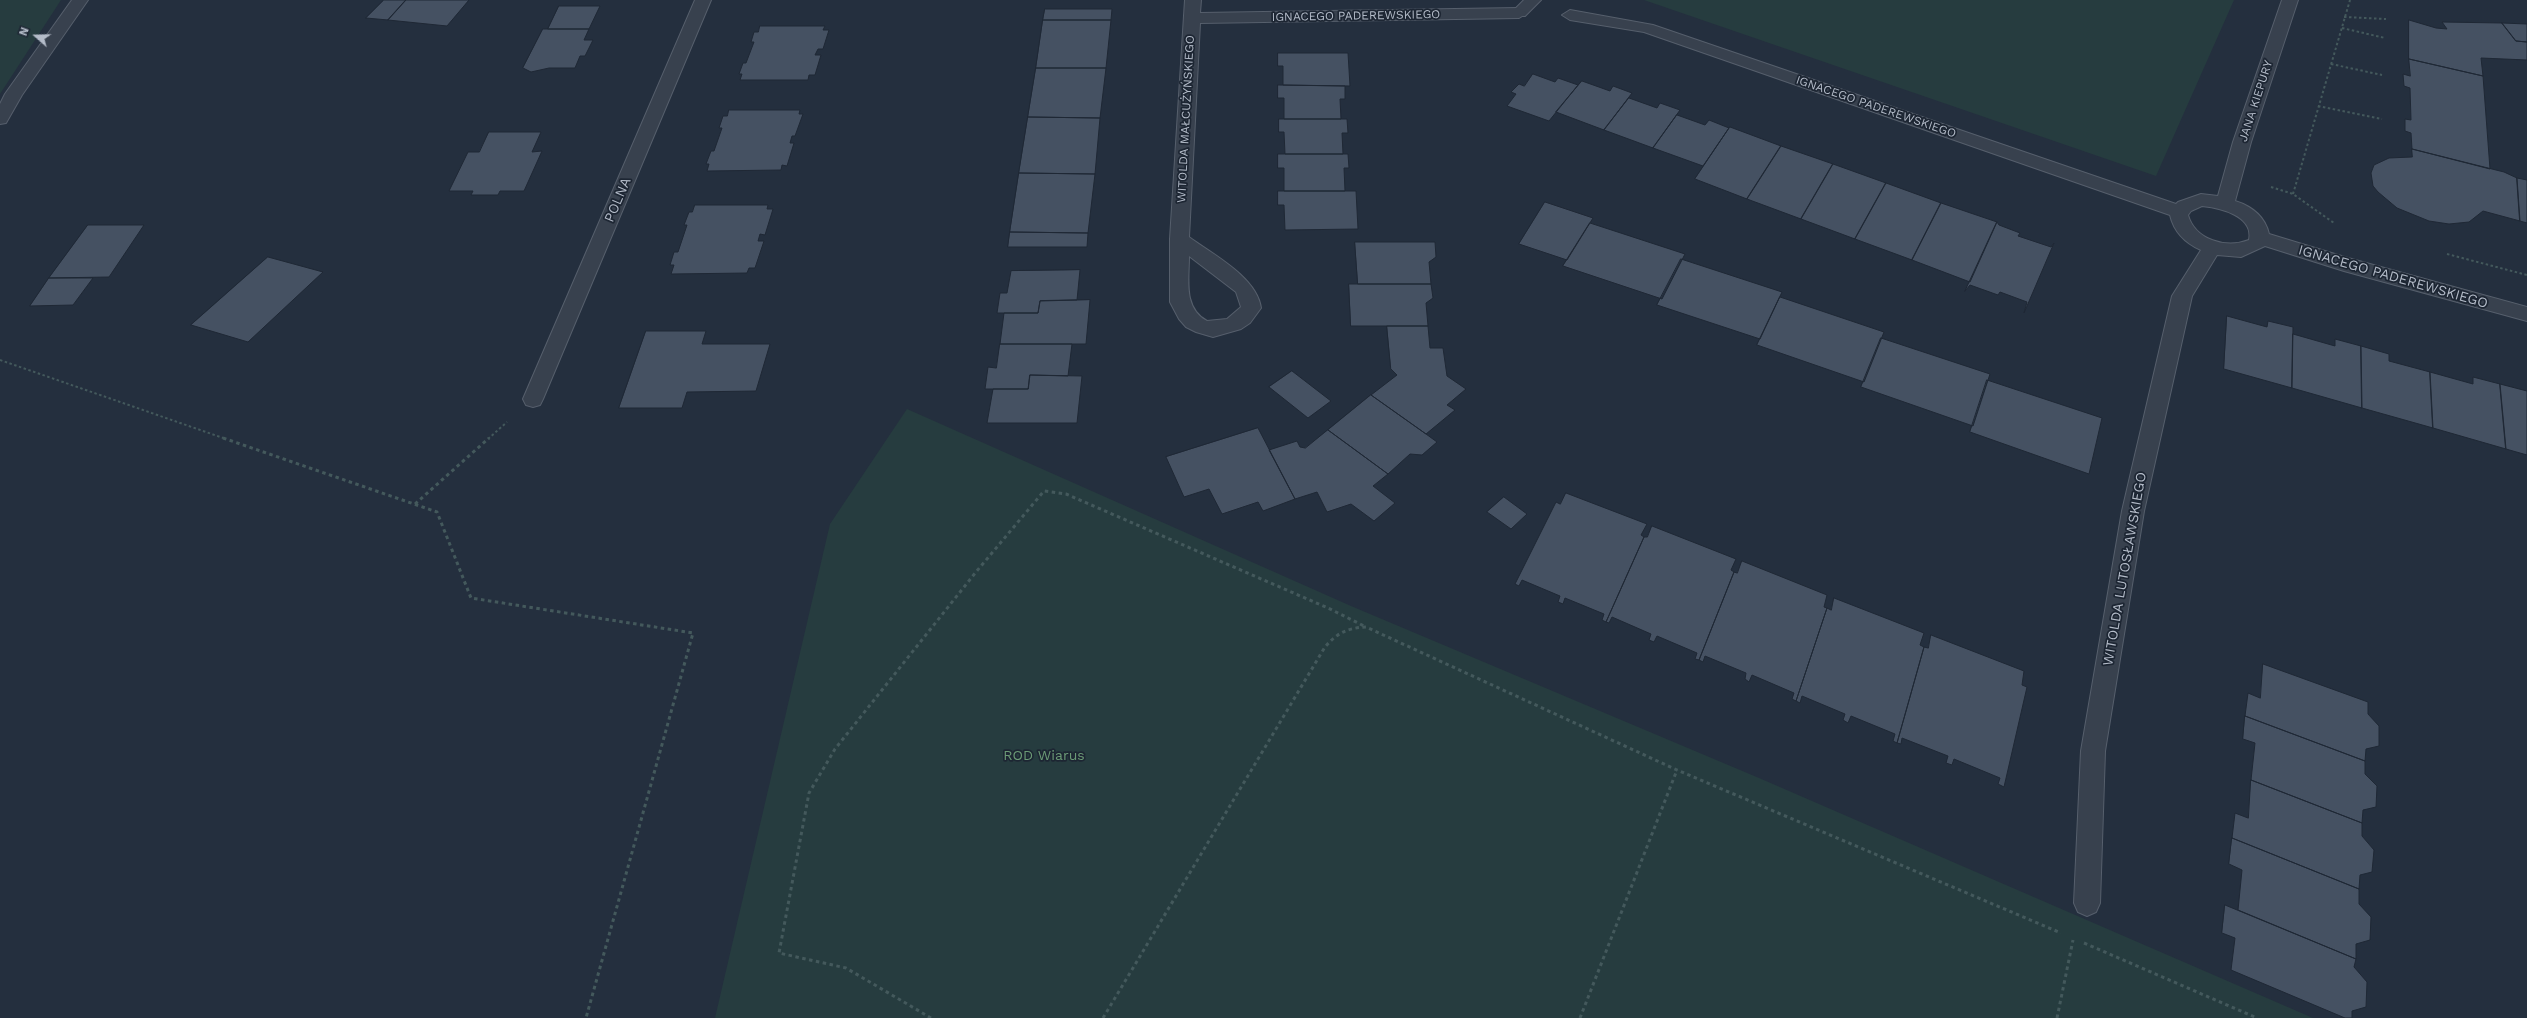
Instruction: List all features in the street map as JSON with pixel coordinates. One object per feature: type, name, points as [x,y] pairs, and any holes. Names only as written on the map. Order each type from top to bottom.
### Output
[{"type":"street","points":[[0,119],[14,94],[80,0]]},
{"type":"street","name":"POLNA","points":[[533,399],[703,0]]},
{"type":"street","name":"WITOLDA MAŁCUŻYŃSKIEGO","points":[[1179,239],[1244,288],[1251,308],[1239,324],[1217,330],[1197,325],[1183,312],[1180,302],[1179,239],[1193,0]]},
{"type":"street","name":"IGNACEGO PADEREWSKIEGO","points":[[1192,18],[1519,13],[1533,0]]},
{"type":"street","name":"JANA KIEPURY","points":[[2224,203],[2290,0]]},
{"type":"street","name":"IGNACEGO PADEREWSKIEGO","points":[[1570,15],[1647,28],[2179,212]]},
{"type":"street","points":[[2206,200],[2224,203],[2251,218],[2259,228],[2260,238],[2256,244],[2239,252],[2212,248],[2190,235],[2178,219],[2179,212],[2183,206],[2190,202],[2206,200]]},
{"type":"street","name":"IGNACEGO PADEREWSKIEGO","points":[[2260,238],[2344,264],[2527,314]]},
{"type":"street","name":"WITOLDA LUTOSŁAWSKIEGO","points":[[2087,903],[2093,751],[2133,511],[2182,296],[2212,248]]},
{"type":"path","points":[[2293,194],[2350,0]]},
{"type":"path","points":[[2344,17],[2386,19]]},
{"type":"path","points":[[2342,28],[2384,38]]},
{"type":"path","points":[[2331,64],[2382,75]]},
{"type":"path","points":[[2318,106],[2382,118]]},
{"type":"path","points":[[2233,175],[2293,194],[2338,226]]},
{"type":"path","points":[[2444,253],[2527,275]]},
{"type":"path","points":[[0,360],[437,512],[471,598],[693,633],[586,1018]]},
{"type":"path","points":[[415,504],[533,399]]},
{"type":"path","points":[[931,1018],[846,968],[779,953],[808,793],[835,750],[976,572],[1044,491],[1066,494],[1328,608],[1366,627],[1677,770],[2066,935]]},
{"type":"path","points":[[1103,1018],[1325,647],[1337,633],[1349,628],[1366,627]]},
{"type":"path","points":[[1580,1018],[1677,770]]},
{"type":"path","points":[[2057,1018],[2073,938],[2257,1018]]},
{"type":"green space","points":[[0,0],[61,0],[0,94]]},
{"type":"green space","points":[[1644,0],[2234,0],[2156,176]]},
{"type":"green space","name":"ROD Wiarus","points":[[907,409],[1351,606],[1759,778],[2313,1018],[715,1018],[830,524]]},
{"type":"building","points":[[384,0],[406,0],[388,20],[366,18]]},
{"type":"building","points":[[406,0],[469,0],[447,26],[388,20]]},
{"type":"building","points":[[559,6],[600,6],[589,29],[548,29]]},
{"type":"building","points":[[1045,9],[1112,9],[1111,20],[1043,20]]},
{"type":"building","points":[[1043,20],[1111,20],[1106,68],[1036,68]]},
{"type":"building","points":[[2409,20],[2436,28],[2447,29],[2442,22],[2502,23],[2516,41],[2527,42],[2527,60],[2481,58],[2483,76],[2409,59]]},
{"type":"building","points":[[2502,23],[2527,24],[2527,42],[2516,41]]},
{"type":"building","points":[[760,26],[825,26],[823,30],[829,30],[823,49],[818,49],[815,55],[821,55],[815,75],[809,75],[808,80],[740,80],[742,74],[739,74],[743,63],[746,63],[754,42],[751,42],[754,32],[758,32]]},
{"type":"building","points":[[543,29],[589,29],[584,40],[593,40],[585,56],[580,56],[575,68],[549,68],[531,72],[523,68]]},
{"type":"building","points":[[1278,53],[1348,53],[1350,86],[1283,85],[1283,66],[1278,66]]},
{"type":"building","points":[[2409,59],[2483,76],[2490,169],[2412,149],[2411,133],[2405,131],[2405,119],[2411,120],[2410,88],[2404,86],[2403,74],[2410,76]]},
{"type":"building","points":[[1036,68],[1106,68],[1100,118],[1028,117]]},
{"type":"building","points":[[1533,74],[1555,82],[1558,78],[1578,85],[1549,121],[1507,106],[1516,94],[1511,92],[1519,84],[1524,86]]},
{"type":"building","points":[[1582,81],[1610,91],[1613,86],[1632,93],[1604,130],[1556,112]]},
{"type":"building","points":[[1278,85],[1345,86],[1345,99],[1340,99],[1341,119],[1284,119],[1284,98],[1278,98]]},
{"type":"building","points":[[1629,98],[1657,108],[1660,103],[1680,110],[1653,148],[1604,130]]},
{"type":"building","points":[[729,110],[800,110],[799,114],[803,114],[795,136],[792,136],[790,143],[794,143],[787,166],[782,165],[781,170],[707,171],[709,164],[706,164],[711,151],[714,151],[722,128],[719,128],[723,116],[727,116]]},
{"type":"building","points":[[1677,115],[1705,125],[1709,120],[1729,128],[1703,166],[1653,148]]},
{"type":"building","points":[[1028,117],[1100,118],[1095,174],[1019,173]]},
{"type":"building","points":[[1279,119],[1347,119],[1348,133],[1342,133],[1343,154],[1285,154],[1284,132],[1279,132]]},
{"type":"building","points":[[1730,127],[1781,146],[1747,199],[1695,179]]},
{"type":"building","points":[[489,132],[541,132],[532,152],[542,151],[524,191],[500,191],[498,195],[471,195],[473,191],[449,191],[468,152],[479,152]]},
{"type":"building","points":[[1781,146],[1833,164],[1801,219],[1747,199]]},
{"type":"building","points":[[2412,149],[2504,172],[2517,178],[2520,221],[2483,211],[2469,222],[2449,224],[2429,221],[2397,208],[2373,186],[2371,173],[2374,165],[2389,158],[2412,157]]},
{"type":"building","points":[[1278,154],[1348,154],[1349,168],[1344,168],[1345,191],[1284,191],[1284,168],[1278,168]]},
{"type":"building","points":[[1833,164],[1886,183],[1855,239],[1801,219]]},
{"type":"building","points":[[1019,173],[1095,174],[1088,233],[1010,232]]},
{"type":"building","points":[[2517,178],[2527,180],[2527,223],[2520,221]]},
{"type":"building","points":[[1886,183],[1941,203],[1912,260],[1855,239]]},
{"type":"building","points":[[1278,191],[1356,191],[1358,229],[1285,230],[1284,205],[1278,205]]},
{"type":"building","points":[[1545,202],[1593,218],[1567,260],[1519,244]]},
{"type":"building","points":[[1941,203],[1997,222],[1970,282],[1912,260]]},
{"type":"building","points":[[695,205],[768,205],[767,209],[773,209],[765,235],[760,234],[758,241],[764,241],[755,268],[749,268],[747,273],[671,274],[674,265],[670,265],[674,252],[678,252],[687,225],[684,225],[689,212],[692,212]]},
{"type":"building","points":[[1997,222],[1999,225],[2020,233],[2018,236],[2051,247],[2054,243],[2024,313],[2027,302],[2000,292],[1998,295],[1970,285],[1965,291]]},
{"type":"building","points":[[1590,223],[1685,254],[1662,299],[1563,266]]},
{"type":"building","points":[[88,225],[144,225],[109,277],[49,278]]},
{"type":"building","points":[[1010,232],[1088,233],[1087,247],[1008,247]]},
{"type":"building","points":[[1355,242],[1435,242],[1436,257],[1429,262],[1431,284],[1358,284]]},
{"type":"building","points":[[268,257],[323,272],[248,342],[191,325]]},
{"type":"building","points":[[1681,259],[1782,292],[1760,339],[1657,305]]},
{"type":"building","points":[[1080,270],[1077,300],[1040,301],[1038,313],[997,313],[1000,293],[1007,293],[1011,271]]},
{"type":"building","points":[[49,278],[93,278],[73,305],[30,306]]},
{"type":"building","points":[[1349,284],[1431,284],[1433,298],[1426,303],[1428,326],[1351,326]]},
{"type":"building","points":[[1780,297],[1884,332],[1864,382],[1757,345]]},
{"type":"building","points":[[1090,300],[1086,344],[1000,344],[1004,313],[1038,313],[1040,301]]},
{"type":"building","points":[[2227,316],[2267,327],[2268,321],[2293,327],[2292,388],[2224,369]]},
{"type":"building","points":[[1387,326],[1428,326],[1430,348],[1443,348],[1447,376],[1466,389],[1447,405],[1455,410],[1426,434],[1371,395],[1397,375],[1391,369]]},
{"type":"building","points":[[646,331],[706,331],[702,344],[770,344],[756,391],[687,392],[682,408],[619,408]]},
{"type":"building","points":[[2293,334],[2335,346],[2335,339],[2361,346],[2362,408],[2292,388]]},
{"type":"building","points":[[1881,338],[1990,374],[1973,426],[1861,387]]},
{"type":"building","points":[[1000,344],[1072,344],[1068,376],[1030,375],[1028,389],[985,389],[988,367],[996,368]]},
{"type":"building","points":[[2361,346],[2389,354],[2389,361],[2430,372],[2433,428],[2362,408]]},
{"type":"building","points":[[1292,371],[1331,401],[1308,418],[1269,387]]},
{"type":"building","points":[[2430,372],[2473,384],[2473,377],[2500,384],[2506,449],[2433,428]]},
{"type":"building","points":[[1030,375],[1082,376],[1077,423],[987,423],[993,389],[1028,389]]},
{"type":"building","points":[[1987,380],[2102,418],[2089,474],[1970,432]]},
{"type":"building","points":[[2500,384],[2527,391],[2527,455],[2506,449]]},
{"type":"building","points":[[1371,395],[1437,442],[1422,455],[1410,454],[1388,474],[1328,430]]},
{"type":"building","points":[[1258,428],[1295,499],[1263,511],[1258,502],[1222,514],[1209,489],[1184,497],[1166,457]]},
{"type":"building","points":[[1328,430],[1388,474],[1373,486],[1395,503],[1374,521],[1351,504],[1327,512],[1317,492],[1295,499],[1269,450],[1297,441],[1300,447],[1305,448]]},
{"type":"building","points":[[1566,493],[1647,524],[1641,535],[1644,537],[1606,622],[1602,620],[1604,614],[1565,598],[1563,604],[1558,602],[1560,596],[1522,580],[1519,586],[1515,584],[1556,502],[1560,504]]},
{"type":"building","points":[[1504,497],[1527,514],[1511,529],[1487,512]]},
{"type":"building","points":[[1652,526],[1736,559],[1731,570],[1734,572],[1699,660],[1695,659],[1697,653],[1657,636],[1654,642],[1649,640],[1651,634],[1612,617],[1609,623],[1606,622],[1644,537],[1647,537]]},
{"type":"building","points":[[1742,561],[1827,595],[1824,607],[1827,608],[1796,701],[1792,699],[1794,693],[1752,675],[1749,682],[1745,679],[1746,673],[1705,656],[1703,662],[1699,660],[1734,572],[1737,573]]},
{"type":"building","points":[[1834,598],[1924,633],[1920,645],[1924,647],[1897,743],[1893,741],[1895,734],[1851,716],[1848,723],[1843,720],[1845,714],[1802,696],[1800,703],[1796,701],[1827,608],[1831,610]]},
{"type":"building","points":[[1931,635],[2024,671],[2022,685],[2027,687],[2004,787],[1998,784],[2000,778],[1954,759],[1952,765],[1946,763],[1948,756],[1902,738],[1901,744],[1897,743],[1924,647],[1928,648]]},
{"type":"building","points":[[2263,664],[2368,702],[2368,714],[2379,726],[2379,746],[2366,749],[2365,761],[2245,716],[2248,693],[2260,698]]},
{"type":"building","points":[[2245,716],[2365,761],[2365,774],[2377,786],[2376,807],[2363,810],[2362,823],[2251,780],[2255,743],[2243,739]]},
{"type":"building","points":[[2251,780],[2362,823],[2362,836],[2374,850],[2372,872],[2360,875],[2359,889],[2232,838],[2235,813],[2248,818]]},
{"type":"building","points":[[2232,838],[2359,889],[2359,904],[2371,917],[2370,940],[2356,944],[2356,959],[2238,910],[2242,870],[2229,864]]},
{"type":"building","points":[[2225,905],[2356,959],[2354,967],[2367,982],[2366,1007],[2352,1011],[2352,1018],[2345,1018],[2231,970],[2235,938],[2222,933]]}]
